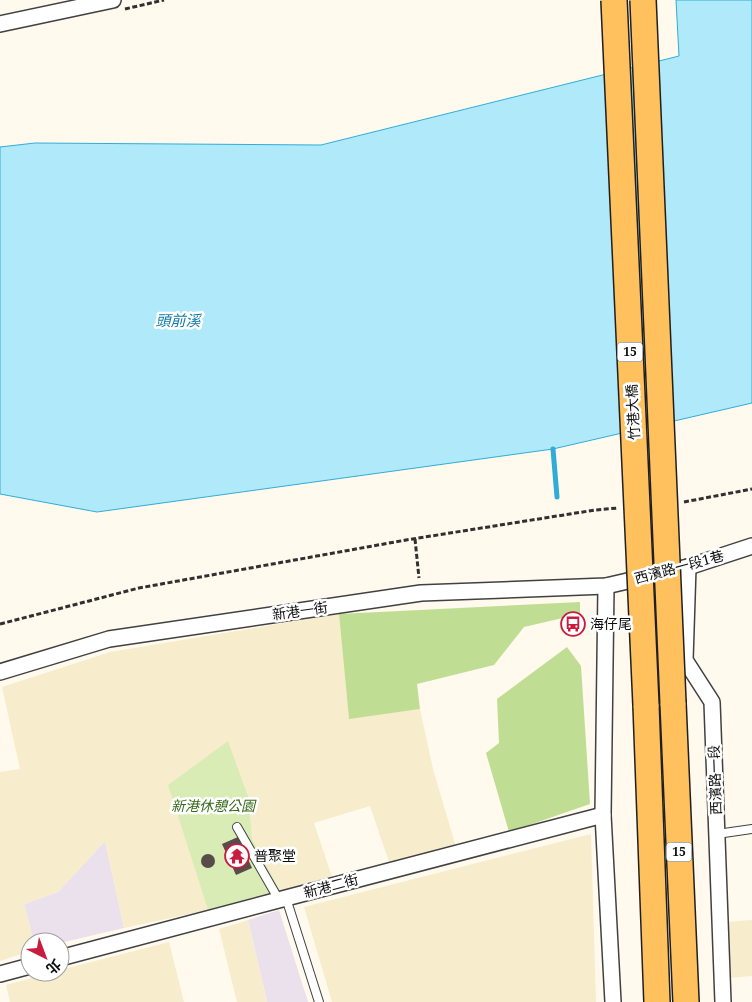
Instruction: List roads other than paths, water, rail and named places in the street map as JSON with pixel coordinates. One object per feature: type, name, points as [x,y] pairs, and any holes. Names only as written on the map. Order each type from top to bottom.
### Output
[{"type":"main road","name":"竹港大橋","points":[[614,0],[646,704],[657,1002]]},
{"type":"main road","name":"竹港大橋","points":[[643,0],[686,1002]]},
{"type":"street","points":[[0,24],[113,0]]},
{"type":"street","name":"西濱路一段1巷","points":[[606,586],[688,567],[752,546]]},
{"type":"street","name":"西濱路一段","points":[[688,567],[684,660],[712,702],[724,1002]]},
{"type":"street","points":[[606,586],[603,815],[614,1002]]},
{"type":"street","name":"新港一街","points":[[0,672],[109,639],[420,593],[606,586]]},
{"type":"street","name":"新港二街","points":[[70,955],[603,815]]},
{"type":"street","points":[[0,974],[20,969]]},
{"type":"lane","points":[[237,826],[283,899],[319,1002]]},
{"type":"lane","points":[[717,834],[752,829]]},
{"type":"water","name":"頭前溪","points":[[676,0],[752,0],[752,403],[553,449],[97,512],[0,494],[0,147],[35,143],[321,145],[679,56]]},
{"type":"waterway","points":[[553,449],[557,497]]},
{"type":"place","name":"海仔尾","points":[[573,624]]},
{"type":"place","name":"普聚堂","points":[[237,856]]},
{"type":"park label","name":"新港休憩公園","points":[[213,806]]}]
